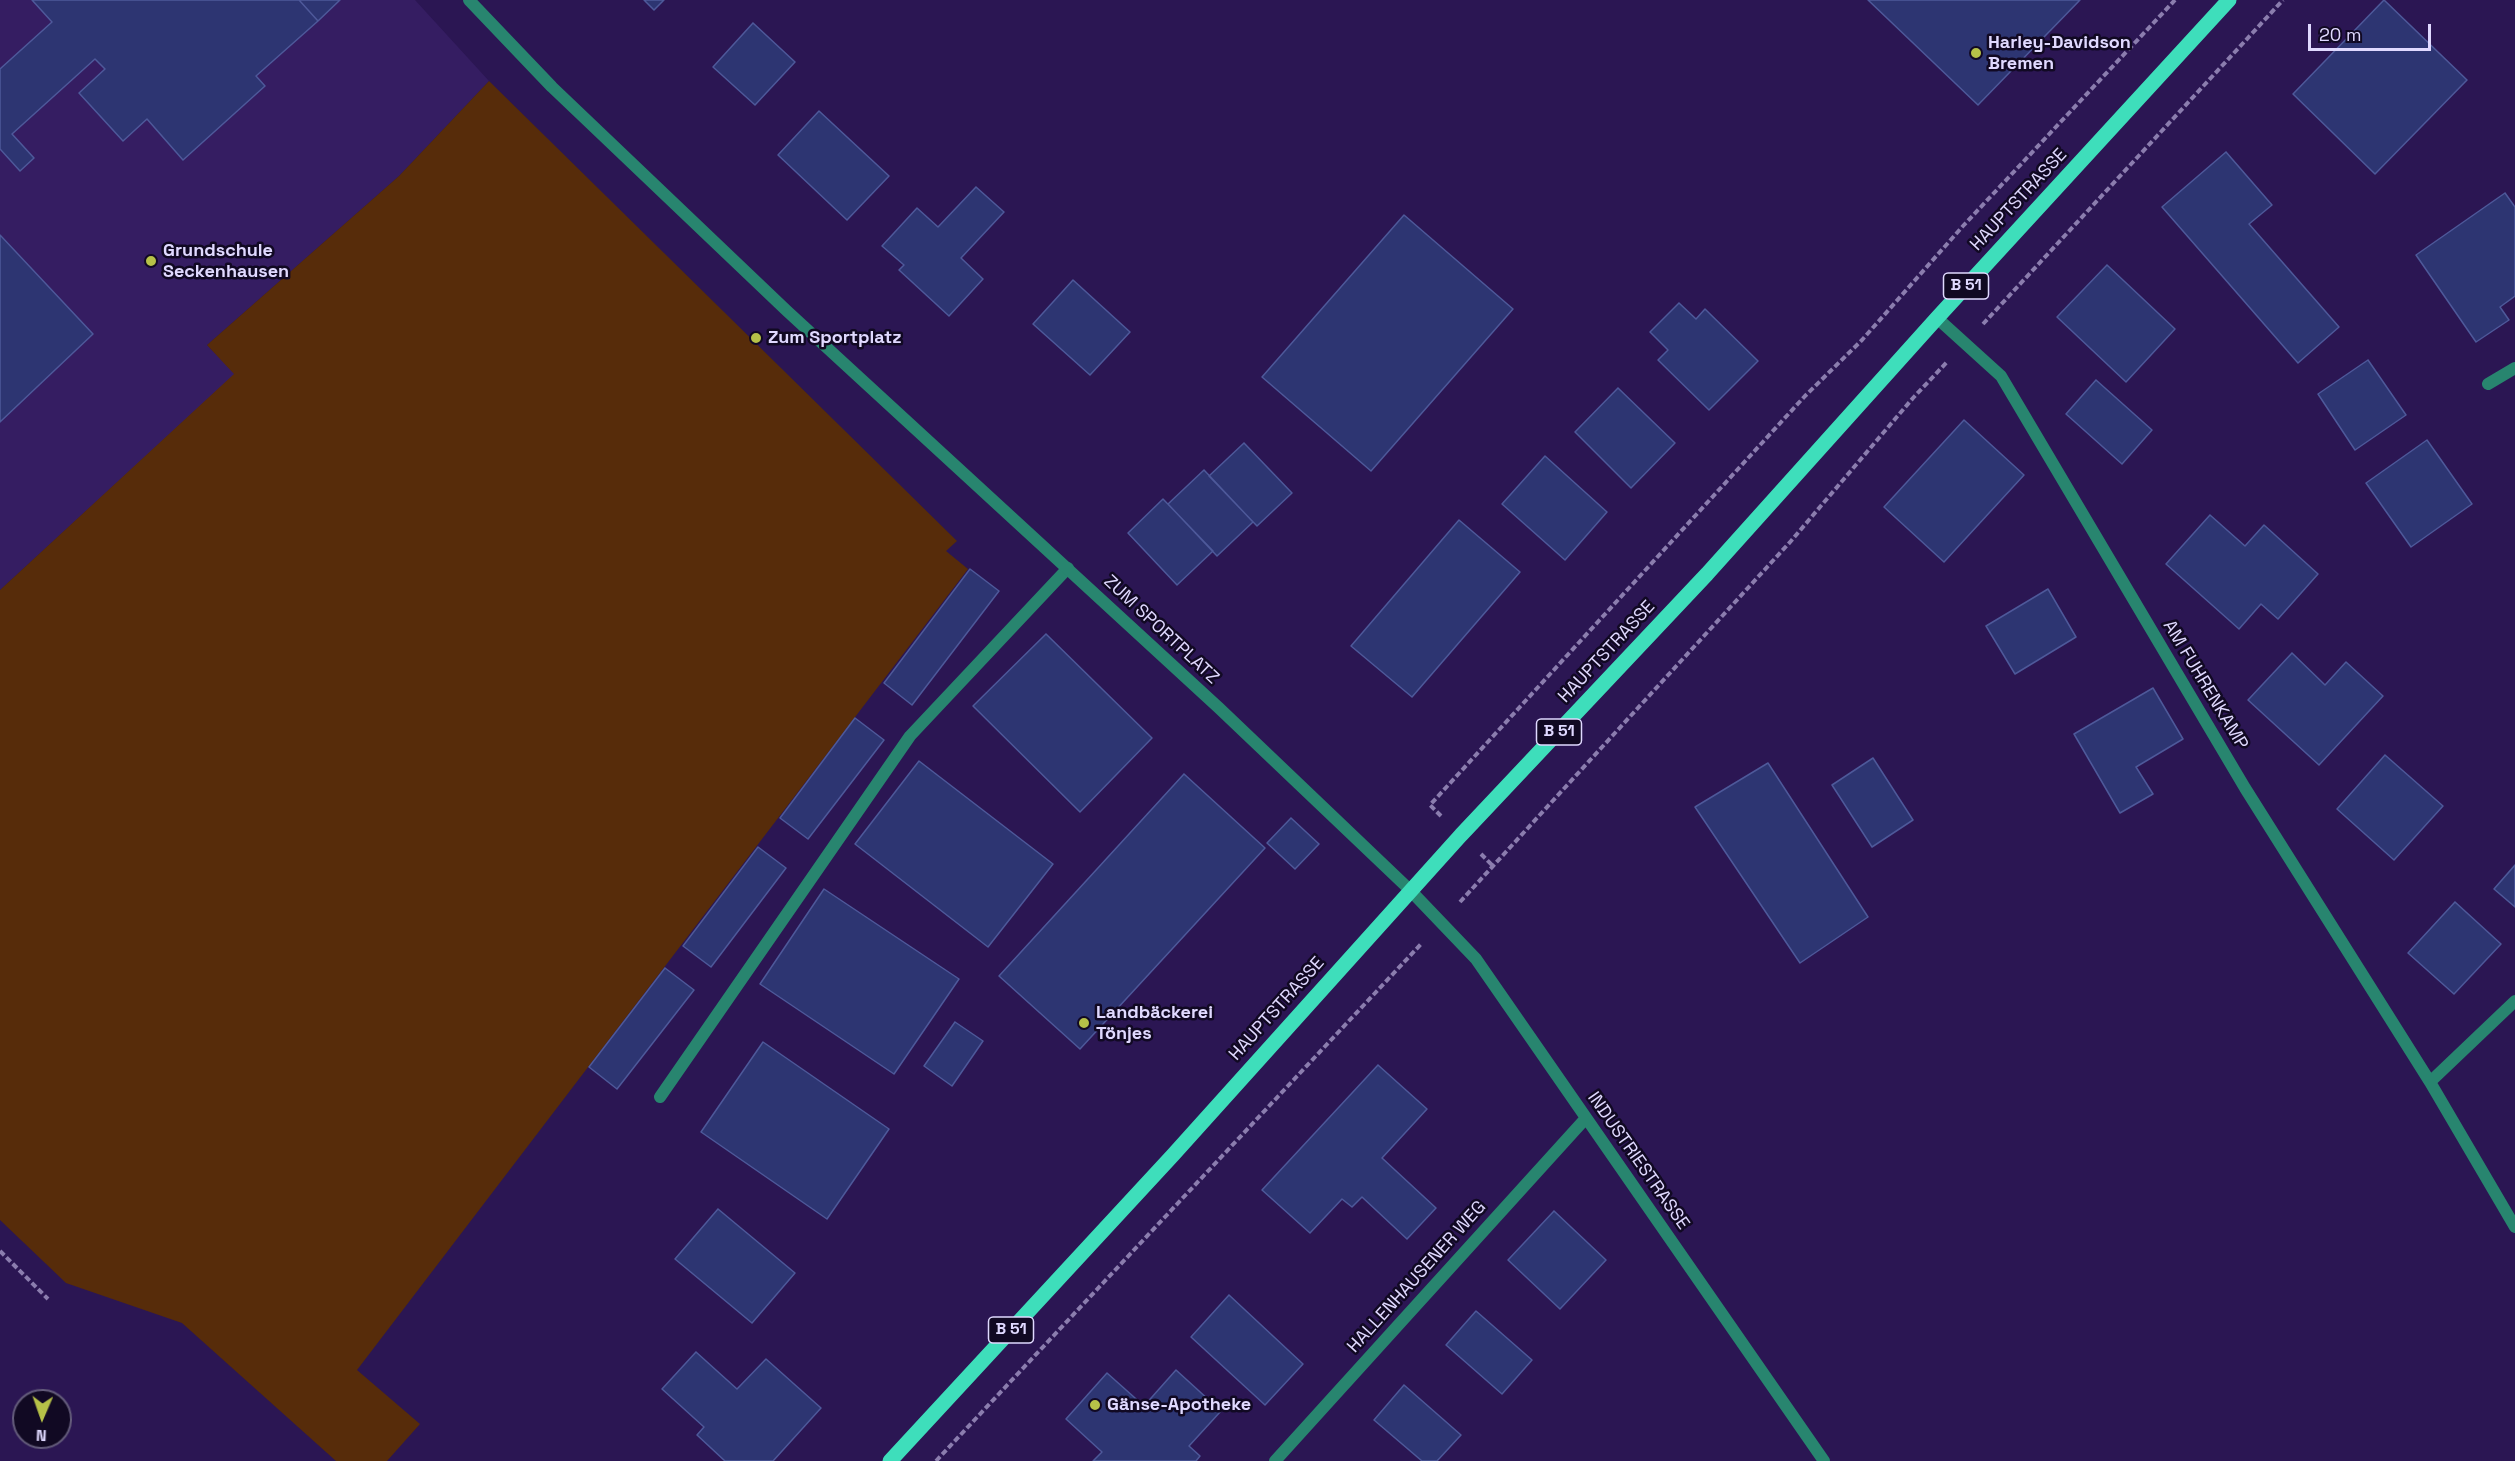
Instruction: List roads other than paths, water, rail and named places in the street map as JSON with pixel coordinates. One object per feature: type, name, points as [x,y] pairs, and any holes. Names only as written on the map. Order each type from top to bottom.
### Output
[{"type":"main road","name":"HAUPTSTRASSE","points":[[890,1461],[1173,1155],[1410,891],[1707,574],[1937,318],[2229,0]]},
{"type":"street","name":"ZUM SPORTPLATZ","points":[[469,0],[552,87],[787,311],[1068,568],[1410,891]]},
{"type":"street","name":"AM FUHRENKAMP","points":[[1937,318],[2001,376],[2245,788],[2430,1082],[2515,1227]]},
{"type":"street","points":[[2488,384],[2515,368]]},
{"type":"street","points":[[660,1097],[910,736],[1068,568]]},
{"type":"street","name":"INDUSTRIESTRASSE","points":[[1410,891],[1476,959],[1824,1461]]},
{"type":"street","points":[[2430,1082],[2515,1000]]},
{"type":"street","name":"HALLENHAUSENER WEG","points":[[1275,1461],[1586,1118]]},
{"type":"place","name":"Harley-Davidson Bremen","points":[[1976,53]]},
{"type":"place","name":"Grundschule Seckenhausen","points":[[151,261]]},
{"type":"place","name":"Zum Sportplatz","points":[[756,338]]},
{"type":"place","name":"Landbäckerei Tönjes","points":[[1084,1023]]},
{"type":"place","name":"Gänse-Apotheke","points":[[1095,1405]]}]
